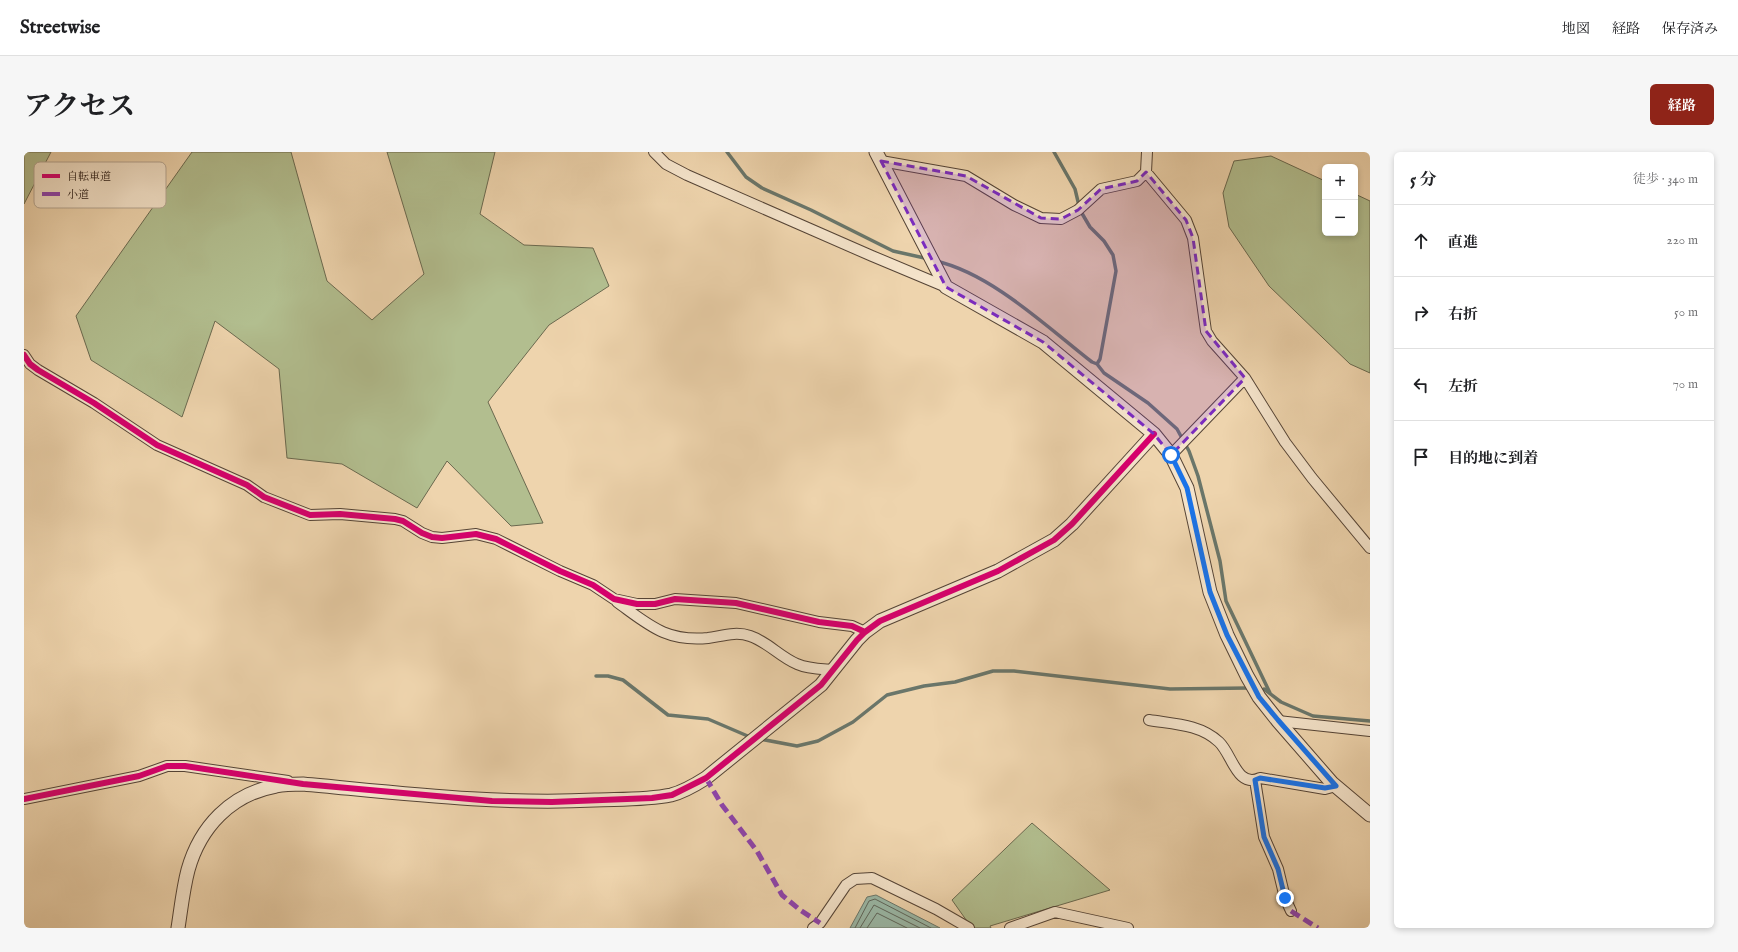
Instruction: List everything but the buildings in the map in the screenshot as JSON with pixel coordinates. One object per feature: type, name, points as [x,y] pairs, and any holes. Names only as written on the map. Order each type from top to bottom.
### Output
[{"type":"street","points":[[654,152],[666,164],[687,175],[946,287],[1043,342],[1174,452],[1187,488],[1210,592],[1227,635],[1259,697],[1336,786],[1370,815]]},
{"type":"street","points":[[879,157],[966,176],[1014,205],[1041,218],[1061,219],[1078,210],[1101,189],[1137,181],[1146,172],[1147,152]]},
{"type":"street","points":[[879,157],[946,287]]},
{"type":"street","points":[[1146,172],[1186,220],[1193,238],[1206,331],[1212,342],[1245,378],[1285,442],[1312,478],[1370,548]]},
{"type":"street","points":[[24,355],[30,364],[38,370],[94,403],[157,445],[247,485],[264,497],[310,515],[347,515],[395,518],[432,537],[485,535],[593,585],[657,631],[670,636],[686,638],[707,638],[732,634],[743,634],[758,639],[797,664],[834,670]]},
{"type":"street","points":[[1174,452],[1245,378]]},
{"type":"street","points":[[24,799],[139,776],[167,766],[185,766],[304,784],[492,801],[552,802],[652,798],[672,795],[706,778],[821,685],[865,632],[880,621],[998,570],[1054,540],[1072,524],[1154,434]]},
{"type":"street","points":[[614,599],[637,604],[655,604],[675,599],[736,604],[819,622],[843,624],[865,632]]},
{"type":"street","points":[[1149,720],[1202,729],[1220,743],[1241,777],[1247,780],[1255,780],[1260,778],[1325,788],[1336,786]]},
{"type":"street","points":[[1278,720],[1370,731]]},
{"type":"street","points":[[1255,780],[1264,837],[1278,869],[1285,898],[1291,911]]},
{"type":"street","points":[[178,928],[188,870],[204,833],[213,821],[238,799],[253,792],[276,785],[304,784]]},
{"type":"street","points":[[813,928],[820,923],[846,885],[855,879],[872,878],[936,909],[969,928]]},
{"type":"street","points":[[1010,928],[1055,912],[1128,928]]},
{"type":"highlighted area","points":[[881,161],[966,176],[1041,218],[1061,219],[1078,210],[1101,189],[1137,181],[1146,172],[1186,220],[1193,238],[1206,331],[1245,378],[1171,455],[1154,434],[1043,342],[946,287]]},
{"type":"green space","points":[[24,152],[51,152],[46,162],[34,162],[34,185],[24,204]]},
{"type":"green space","points":[[192,152],[291,152],[327,281],[372,320],[424,274],[387,152],[495,152],[480,214],[524,245],[593,248],[609,286],[549,325],[488,402],[543,523],[511,526],[447,461],[417,508],[342,464],[287,458],[279,369],[215,321],[182,417],[91,360],[76,316],[152,208],[166,208],[166,189]]},
{"type":"green space","points":[[1271,156],[1322,180],[1322,236],[1358,236],[1358,195],[1370,201],[1370,373],[1350,364],[1269,286],[1229,227],[1223,193],[1234,161]]},
{"type":"green space","points":[[1032,823],[1110,890],[990,926],[991,928],[966,928],[969,924],[952,900]]},
{"type":"water","points":[[876,895],[940,928],[850,928],[867,897]]},
{"type":"waterway","points":[[727,152],[746,177],[762,188],[811,210],[893,251],[929,259]]},
{"type":"waterway","points":[[1054,152],[1075,189],[1080,210],[1090,227],[1104,241],[1113,255],[1116,271],[1100,359],[1097,364]]},
{"type":"waterway","points":[[936,261],[978,277],[998,289],[1038,318],[1092,362],[1097,364],[1104,373],[1148,403],[1177,429],[1189,451],[1198,476],[1220,561],[1226,601],[1270,693]]},
{"type":"waterway","points":[[760,739],[797,746],[818,741],[853,722],[887,695],[924,686],[955,682],[993,671],[1014,671],[1170,689],[1248,688]]},
{"type":"waterway","points":[[596,676],[608,676],[623,680],[668,715],[708,719],[750,737]]},
{"type":"waterway","points":[[1264,689],[1281,702],[1313,716],[1370,721]]},
{"type":"marked path","points":[[706,778],[722,805],[757,851],[782,895],[800,910],[820,923]]},
{"type":"marked path","points":[[1291,911],[1318,928]]},
{"type":"cycle path","points":[[24,355],[30,364],[38,370],[94,403],[157,445],[247,485],[264,497],[310,515],[340,514],[395,519],[403,521],[422,533],[432,537],[442,538],[476,534],[496,539],[560,571],[593,585],[614,599],[637,604],[655,604],[675,599],[736,603],[819,622],[852,626],[865,632]]},
{"type":"cycle path","points":[[24,799],[139,776],[167,766],[185,766],[303,784],[492,801],[552,802],[652,798],[672,795],[706,778],[821,685],[857,640],[880,621],[998,571],[1054,540],[1072,524],[1154,434]]},
{"type":"route","points":[[1171,455],[1187,488],[1210,592],[1227,635],[1247,676],[1259,697],[1336,786],[1325,788],[1260,778],[1255,780],[1264,837],[1278,869],[1285,898]]}]
